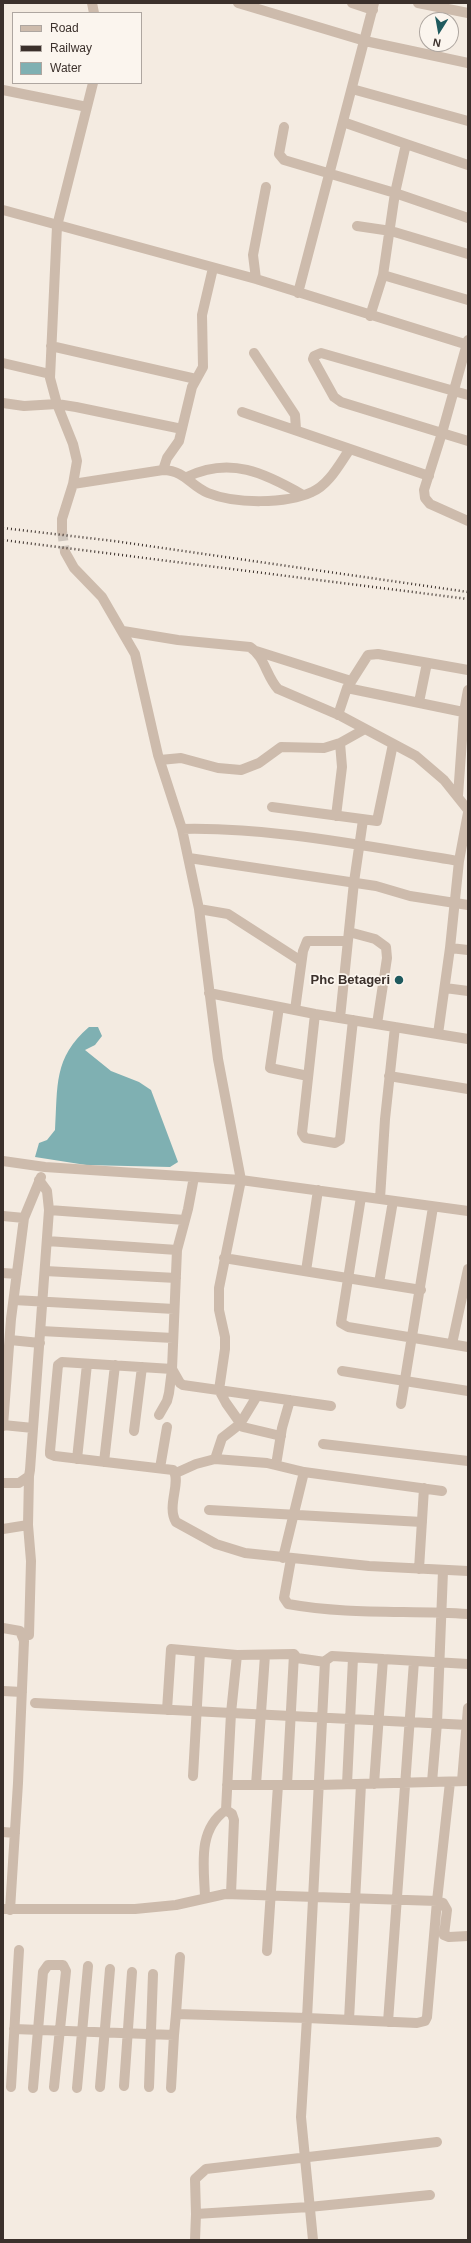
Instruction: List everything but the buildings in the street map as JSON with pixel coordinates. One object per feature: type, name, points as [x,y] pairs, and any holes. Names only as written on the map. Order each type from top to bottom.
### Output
[{"type":"street","points":[[238,3],[365,41],[468,63]]},
{"type":"street","points":[[298,293],[328,172],[352,90],[373,6],[352,3]]},
{"type":"street","points":[[418,3],[468,13]]},
{"type":"street","points":[[62,531],[62,519],[73,484],[77,461],[76,453],[57,404],[50,374],[57,226],[93,84]]},
{"type":"street","points":[[3,90],[87,107]]},
{"type":"street","points":[[352,90],[468,121]]},
{"type":"street","points":[[343,122],[468,165]]},
{"type":"street","points":[[284,127],[279,154],[280,157],[468,218]]},
{"type":"street","points":[[370,316],[383,275],[391,231],[394,193],[406,144]]},
{"type":"street","points":[[256,279],[254,248],[266,187]]},
{"type":"street","points":[[3,210],[57,226],[256,279],[370,316],[468,344],[424,490],[425,498],[430,504],[468,521]]},
{"type":"street","points":[[358,226],[391,231],[468,254]]},
{"type":"street","points":[[163,470],[167,458],[179,441],[190,393],[196,378],[201,372],[204,359],[202,315],[213,268]]},
{"type":"street","points":[[383,275],[468,300]]},
{"type":"street","points":[[51,346],[196,378]]},
{"type":"street","points":[[254,352],[296,415],[296,429]]},
{"type":"street","points":[[468,395],[321,353],[314,356],[313,359],[334,397],[341,402],[468,441]]},
{"type":"street","points":[[3,363],[50,374]]},
{"type":"street","points":[[3,403],[29,406],[57,404],[182,430]]},
{"type":"street","points":[[242,412],[296,429],[429,476]]},
{"type":"street","points":[[73,484],[163,470],[172,470],[187,477],[207,493],[246,500],[273,501],[313,492],[324,484],[350,449]]},
{"type":"street","points":[[187,477],[200,471],[219,468],[239,468],[272,477],[303,495]]},
{"type":"street","points":[[66,552],[74,568],[102,597],[135,654],[160,760],[182,829],[199,908],[209,993],[225,1101],[241,1180],[224,1258],[219,1300],[226,1349],[219,1390],[240,1424],[249,1429],[281,1436]]},
{"type":"street","points":[[123,631],[178,640],[250,647],[256,651],[349,685],[466,712]]},
{"type":"street","points":[[256,651],[272,682],[278,689],[338,715],[416,756],[432,768],[458,796],[468,811],[459,861],[450,948],[438,1034]]},
{"type":"street","points":[[338,715],[349,685],[364,659],[372,654],[468,670]]},
{"type":"street","points":[[419,702],[427,663]]},
{"type":"street","points":[[458,796],[465,746],[468,690]]},
{"type":"street","points":[[160,760],[181,758],[218,768],[241,770],[259,764],[281,747],[324,748],[340,743],[365,729]]},
{"type":"street","points":[[336,816],[342,767],[340,743]]},
{"type":"street","points":[[272,807],[374,822],[379,817],[393,744]]},
{"type":"street","points":[[340,1018],[354,882],[363,820]]},
{"type":"street","points":[[182,829],[222,830],[359,846],[459,861]]},
{"type":"street","points":[[189,858],[354,882],[386,888],[410,896],[468,904]]},
{"type":"street","points":[[199,908],[218,911],[233,916],[301,960]]},
{"type":"street","points":[[295,1010],[301,960],[304,945],[307,941],[348,936],[375,939],[386,947],[387,958],[376,1024]]},
{"type":"street","points":[[450,948],[468,950]]},
{"type":"street","points":[[445,988],[468,991]]},
{"type":"street","points":[[209,993],[315,1014],[468,1039]]},
{"type":"street","points":[[279,1007],[270,1068],[308,1076]]},
{"type":"street","points":[[315,1014],[302,1137],[338,1143],[340,1137],[353,1020]]},
{"type":"street","points":[[380,1199],[389,1076],[395,1027]]},
{"type":"street","points":[[389,1076],[468,1089]]},
{"type":"street","points":[[3,1161],[45,1167],[241,1180],[468,1211]]},
{"type":"street","points":[[33,1428],[3,1426],[10,1340],[7,1323],[14,1300],[24,1218],[45,1167]]},
{"type":"street","points":[[159,1415],[167,1402],[174,1371],[173,1338],[177,1250],[194,1177]]},
{"type":"street","points":[[29,1635],[32,1561],[28,1525],[29,1476],[50,1210],[47,1191],[39,1180]]},
{"type":"street","points":[[306,1271],[318,1190]]},
{"type":"street","points":[[361,1197],[341,1318],[344,1325],[468,1347]]},
{"type":"street","points":[[379,1283],[393,1201]]},
{"type":"street","points":[[401,1404],[413,1338],[433,1206]]},
{"type":"street","points":[[50,1210],[185,1220]]},
{"type":"street","points":[[3,1216],[24,1218]]},
{"type":"street","points":[[47,1241],[177,1250]]},
{"type":"street","points":[[224,1258],[420,1290]]},
{"type":"street","points":[[452,1344],[468,1269]]},
{"type":"street","points":[[45,1271],[176,1278]]},
{"type":"street","points":[[3,1272],[17,1274]]},
{"type":"street","points":[[14,1300],[174,1309]]},
{"type":"street","points":[[41,1331],[173,1338]]},
{"type":"street","points":[[10,1340],[40,1343]]},
{"type":"street","points":[[174,1371],[142,1367],[62,1362],[58,1365],[50,1454],[169,1469],[176,1473]]},
{"type":"street","points":[[77,1458],[87,1364]]},
{"type":"street","points":[[107,1462],[116,1365]]},
{"type":"street","points":[[134,1431],[142,1367]]},
{"type":"street","points":[[174,1371],[180,1383],[257,1396],[331,1406]]},
{"type":"street","points":[[342,1371],[468,1392]]},
{"type":"street","points":[[215,1459],[222,1438],[240,1424],[257,1396]]},
{"type":"street","points":[[276,1465],[281,1436],[290,1400]]},
{"type":"street","points":[[160,1468],[167,1427]]},
{"type":"street","points":[[323,1444],[468,1461]]},
{"type":"street","points":[[176,1473],[196,1464],[215,1459],[276,1465],[304,1472],[442,1491]]},
{"type":"street","points":[[304,1472],[294,1515],[287,1558],[284,1598],[288,1604],[316,1609],[356,1612],[468,1614]]},
{"type":"street","points":[[176,1473],[172,1512],[176,1522],[232,1550],[287,1558],[443,1571],[468,1571]]},
{"type":"street","points":[[3,1483],[18,1483],[29,1476]]},
{"type":"street","points":[[419,1569],[424,1488]]},
{"type":"street","points":[[209,1510],[422,1522]]},
{"type":"street","points":[[3,1529],[28,1525]]},
{"type":"street","points":[[432,1782],[437,1723],[443,1571]]},
{"type":"street","points":[[3,1628],[15,1630],[23,1635],[22,1692],[11,1909],[135,1909],[176,1905],[231,1894],[314,1895],[437,1901],[443,1903],[447,1910],[444,1934],[449,1937],[468,1936]]},
{"type":"street","points":[[167,1710],[171,1649],[237,1655],[294,1654],[297,1658],[325,1662]]},
{"type":"street","points":[[193,1776],[200,1652]]},
{"type":"street","points":[[267,1951],[271,1894],[290,1716],[294,1654]]},
{"type":"street","points":[[226,1810],[231,1713],[237,1655]]},
{"type":"street","points":[[256,1785],[265,1655]]},
{"type":"street","points":[[313,2240],[304,2158],[301,2104],[314,1895],[321,1717],[325,1662],[332,1656],[468,1664]]},
{"type":"street","points":[[347,1784],[353,1658]]},
{"type":"street","points":[[374,1784],[383,1659]]},
{"type":"street","points":[[388,2022],[408,1721],[414,1661]]},
{"type":"street","points":[[3,1691],[22,1692]]},
{"type":"street","points":[[35,1703],[467,1725]]},
{"type":"street","points":[[227,1785],[319,1785],[465,1781],[468,1708]]},
{"type":"street","points":[[176,2014],[388,2022],[421,2022],[427,2017],[437,1901],[450,1782]]},
{"type":"street","points":[[349,2020],[362,1784]]},
{"type":"street","points":[[226,1810],[232,1814],[234,1820],[231,1894]]},
{"type":"street","points":[[205,1898],[206,1838],[213,1820],[226,1810]]},
{"type":"street","points":[[3,1832],[15,1833]]},
{"type":"street","points":[[11,2087],[19,1950]]},
{"type":"street","points":[[171,2088],[180,1957]]},
{"type":"street","points":[[33,2088],[44,1969],[48,1965],[63,1965],[66,1971],[54,2087]]},
{"type":"street","points":[[77,2088],[88,1966]]},
{"type":"street","points":[[100,2087],[110,1969]]},
{"type":"street","points":[[124,2086],[129,2034],[132,1972]]},
{"type":"street","points":[[149,2087],[153,1974]]},
{"type":"street","points":[[14,2029],[174,2035]]},
{"type":"street","points":[[195,2240],[195,2179],[206,2168],[437,2142]]},
{"type":"street","points":[[196,2214],[309,2207],[430,2195]]},
{"type":"water","points":[[89,1027],[98,1027],[102,1036],[95,1045],[85,1050],[111,1071],[139,1082],[151,1090],[178,1162],[170,1167],[86,1165],[35,1157],[39,1143],[47,1140],[55,1130],[58,1086],[63,1062],[77,1039]]},
{"type":"tunnel","points":[[62,531],[65,552]]},
{"type":"railway","points":[[3,528],[114,541],[468,592]]},
{"type":"railway","points":[[3,540],[468,599]]},
{"type":"place","name":"Phc Betageri","points":[[399,980]]}]
